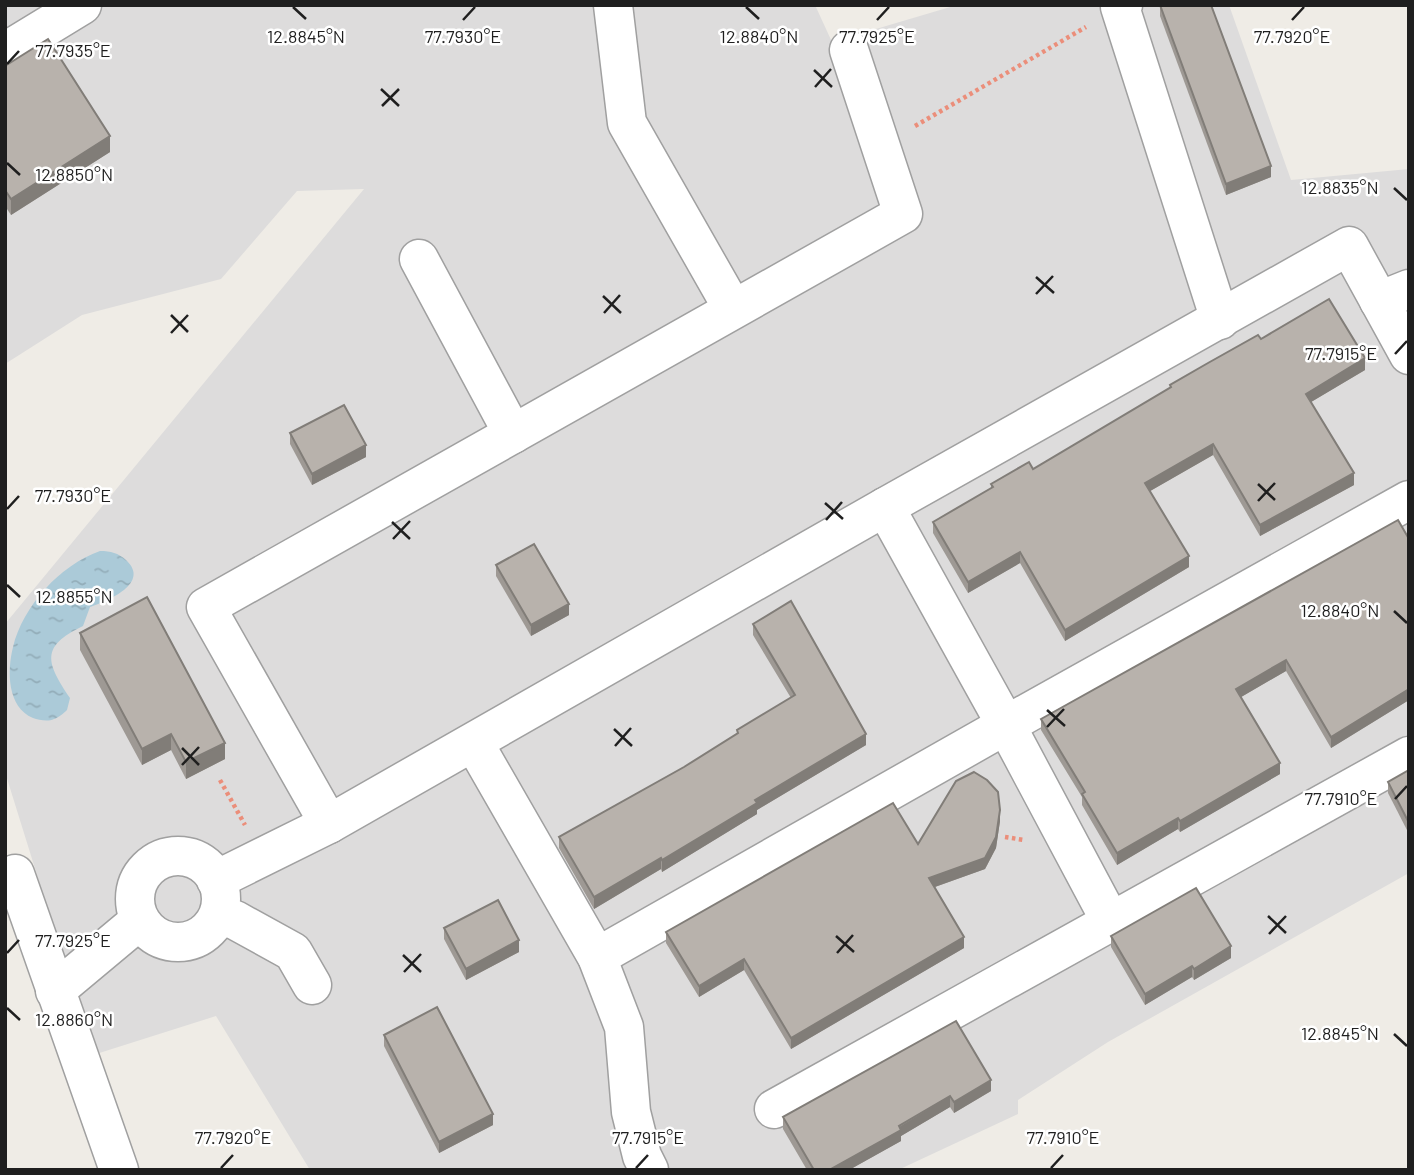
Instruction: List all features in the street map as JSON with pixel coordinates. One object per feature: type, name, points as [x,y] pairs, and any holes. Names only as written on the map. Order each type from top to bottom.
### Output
[{"type":"street","points":[[5,52],[82,5]]},
{"type":"street","points":[[613,5],[626,123],[733,309]]},
{"type":"street","points":[[1122,6],[1220,320]]},
{"type":"street","points":[[329,824],[206,607],[903,214],[849,50]]},
{"type":"street","points":[[312,985],[293,952],[235,920],[217,897],[203,864],[176,856],[150,866],[142,876],[136,890],[135,903],[146,929],[158,938],[172,942],[187,942],[201,937],[212,928],[217,897],[263,856],[329,824],[474,743],[885,507],[1349,246],[1394,295],[1409,355]]},
{"type":"street","points":[[419,259],[513,433]]},
{"type":"street","points":[[597,957],[1409,500]]},
{"type":"street","points":[[885,507],[1111,922]]},
{"type":"street","points":[[474,743],[597,957],[624,1027],[631,1112],[642,1156],[649,1170]]},
{"type":"street","points":[[774,1109],[1409,756]]},
{"type":"street","points":[[15,874],[119,1170]]},
{"type":"street","points":[[55,991],[140,920]]},
{"type":"path","points":[[880,145],[1122,6]]},
{"type":"path","points":[[220,780],[263,856]]},
{"type":"shaded area","points":[[5,5],[815,5],[832,42],[957,5],[1229,5],[1291,180],[1409,169],[1409,873],[1108,1042],[1018,1100],[1018,1114],[898,1170],[310,1170],[216,1016],[93,1055],[5,772],[5,624],[364,189],[297,191],[221,279],[82,315],[5,364]]},
{"type":"water","points":[[100,551],[114,553],[126,560],[132,568],[133,576],[130,583],[116,596],[90,607],[83,626],[59,641],[53,649],[52,665],[70,698],[67,710],[52,720],[33,718],[18,706],[11,687],[11,656],[18,632],[34,602],[45,589],[71,566]]},
{"type":"building","points":[[1160,5],[1211,5],[1271,166],[1226,184]]},
{"type":"building","points":[[48,39],[110,136],[11,199],[5,190],[5,66]]},
{"type":"building","points":[[1329,299],[1365,358],[1306,394],[1354,473],[1260,525],[1213,444],[1145,483],[1189,556],[1065,630],[1020,552],[968,582],[933,522],[993,487],[991,484],[1029,462],[1033,469],[1208,363],[1258,335],[1261,339]]},
{"type":"building","points":[[344,405],[366,445],[312,474],[290,433]]},
{"type":"building","points":[[1398,520],[1409,539],[1409,689],[1331,737],[1286,660],[1236,689],[1280,763],[1180,821],[1178,818],[1117,853],[1082,794],[1085,792],[1041,719]]},
{"type":"building","points":[[534,544],[569,604],[531,625],[496,565]]},
{"type":"building","points":[[147,597],[225,743],[186,762],[171,734],[142,749],[80,633]]},
{"type":"building","points":[[791,601],[866,734],[755,800],[757,803],[662,860],[661,858],[594,897],[559,837],[684,767],[738,733],[737,730],[795,695],[753,624]]},
{"type":"building","points":[[1409,770],[1409,823],[1388,782]]},
{"type":"building","points":[[974,772],[987,780],[998,792],[1000,810],[996,837],[985,858],[929,878],[964,937],[791,1038],[744,959],[699,986],[666,932],[893,803],[918,844],[956,781]]},
{"type":"building","points":[[1196,888],[1231,946],[1145,994],[1111,936]]},
{"type":"building","points":[[498,900],[519,940],[466,969],[444,928]]},
{"type":"building","points":[[437,1007],[493,1114],[439,1142],[384,1035]]},
{"type":"building","points":[[956,1021],[991,1080],[954,1102],[950,1096],[899,1126],[901,1130],[829,1170],[814,1170],[783,1117]]}]
